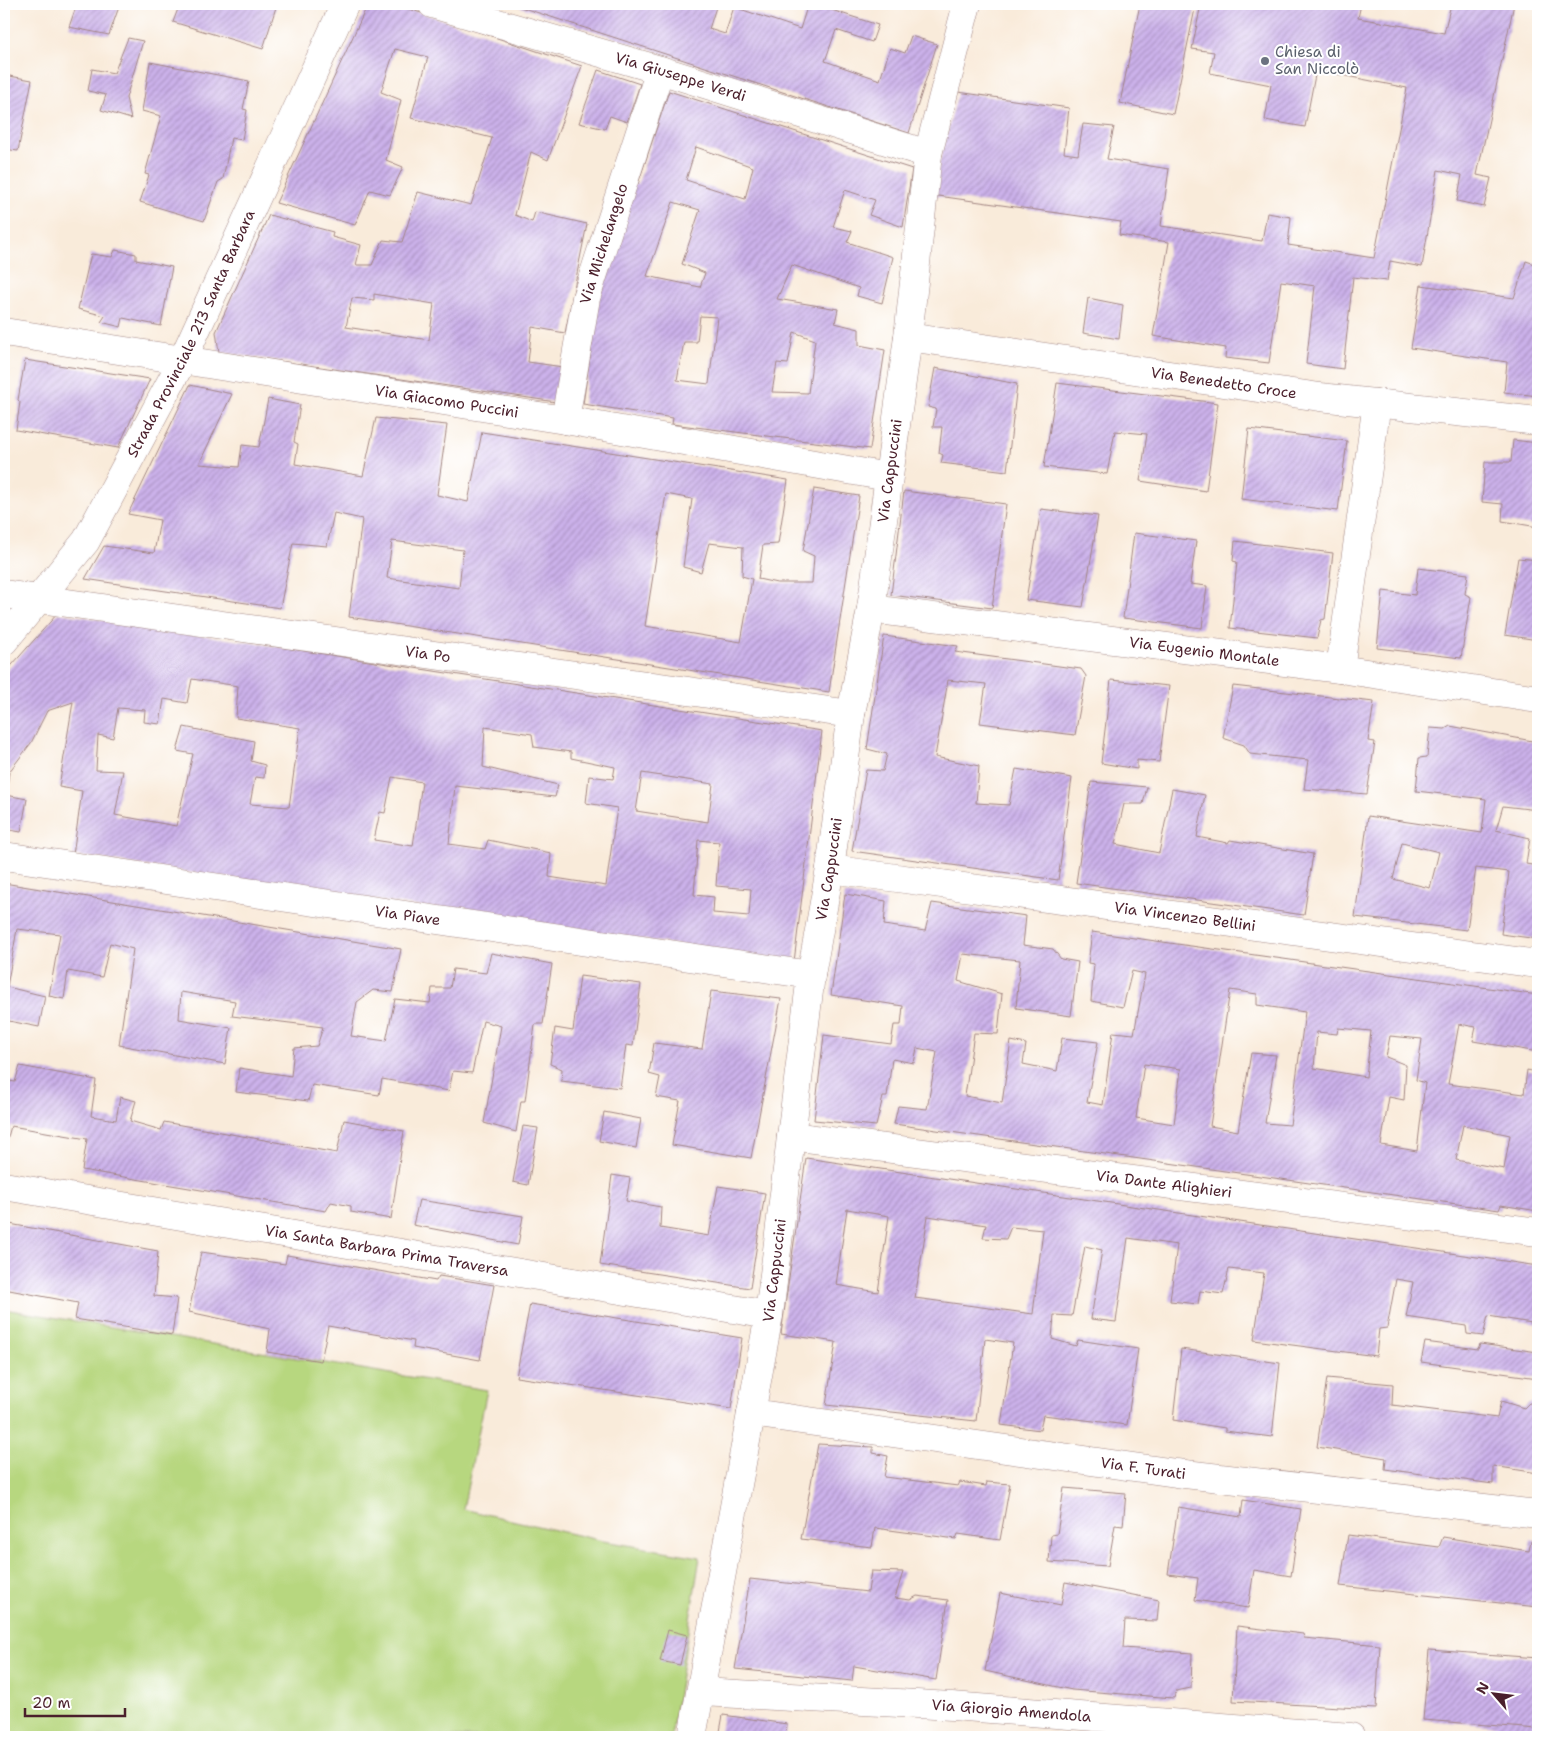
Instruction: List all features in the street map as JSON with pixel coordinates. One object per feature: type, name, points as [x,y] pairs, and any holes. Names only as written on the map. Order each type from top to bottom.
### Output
[{"type":"street","name":"Strada Provinciale 213 Santa Barbara","points":[[4,641],[86,541],[183,359],[345,4]]},
{"type":"street","name":"Via Giuseppe Verdi","points":[[432,4],[660,70],[928,154]]},
{"type":"street","name":"Via Cappuccini","points":[[692,1737],[769,1315],[811,975],[830,869],[851,714],[871,609],[908,337],[928,154],[967,4]]},
{"type":"street","name":"Via Michelangelo","points":[[565,420],[586,298],[660,70]]},
{"type":"street","name":"Via Giacomo Puccini","points":[[4,332],[565,420],[888,478]]},
{"type":"street","name":"Via Benedetto Croce","points":[[908,337],[1320,397],[1538,421]]},
{"type":"street","points":[[1340,669],[1377,403]]},
{"type":"street","name":"Via Po","points":[[4,594],[851,714]]},
{"type":"street","name":"Via Eugenio Montale","points":[[871,609],[1340,669],[1538,698]]},
{"type":"street","name":"Via Piave","points":[[4,856],[811,975]]},
{"type":"street","name":"Via Vincenzo Bellini","points":[[830,869],[1538,964]]},
{"type":"street","name":"Via Dante Alighieri","points":[[791,1136],[1538,1232]]},
{"type":"street","name":"Via Santa Barbara Prima Traversa","points":[[4,1186],[769,1315]]},
{"type":"street","name":"Via F. Turati","points":[[751,1413],[1176,1473],[1538,1514]]},
{"type":"street","name":"Via Giorgio Amendola","points":[[700,1692],[952,1706],[1352,1737]]},
{"type":"green space","points":[[4,1309],[487,1390],[463,1509],[603,1541],[700,1557],[671,1737],[4,1737]]},
{"type":"building","points":[[77,4],[120,4],[109,35],[69,27]]},
{"type":"building","points":[[164,4],[277,4],[263,49],[173,22],[178,9]]},
{"type":"building","points":[[368,4],[394,4],[582,66],[548,160],[531,152],[515,215],[532,222],[535,212],[587,224],[565,333],[532,327],[528,362],[563,367],[556,402],[219,352],[216,332],[269,215],[333,232],[332,237],[361,245],[356,265],[372,265],[383,240],[402,242],[418,192],[471,205],[492,138],[411,118],[428,57],[395,49],[381,92],[401,100],[386,160],[403,167],[390,195],[370,190],[355,225],[276,203]],"holes":[[[374,294],[434,304],[429,340],[346,327],[352,298],[374,300]]]},
{"type":"building","points":[[511,4],[717,4],[709,29],[725,34],[734,7],[800,29],[808,4],[813,4],[878,25],[872,42],[836,30],[825,61],[880,80],[890,48],[905,53],[911,36],[937,44],[909,133]]},
{"type":"building","points":[[1140,4],[1196,4],[1173,114],[1120,103]]},
{"type":"building","points":[[1201,4],[1361,4],[1358,18],[1444,33],[1451,4],[1514,4],[1477,175],[1491,178],[1484,207],[1457,201],[1462,175],[1438,170],[1422,267],[1390,261],[1387,281],[1353,277],[1343,369],[1306,364],[1315,286],[1281,281],[1269,363],[1225,358],[1226,348],[1153,336],[1169,242],[1119,235],[1121,222],[931,195],[958,92],[1069,108],[1064,153],[1078,155],[1083,124],[1114,127],[1107,159],[1169,169],[1161,226],[1262,241],[1267,213],[1291,217],[1288,245],[1374,258],[1407,88],[1316,70],[1305,127],[1265,120],[1271,85],[1210,73],[1214,52],[1192,49]]},
{"type":"building","points":[[128,38],[143,41],[126,98],[131,119],[101,110],[106,95],[88,91],[92,69],[114,73]]},
{"type":"building","points":[[150,62],[249,81],[243,109],[247,110],[242,140],[231,138],[223,179],[218,182],[204,221],[140,202],[149,175],[145,174],[161,116],[142,111]]},
{"type":"building","points":[[598,70],[640,84],[627,122],[610,116],[605,129],[579,123]]},
{"type":"building","points":[[4,75],[32,80],[18,151],[4,149]]},
{"type":"building","points":[[669,91],[912,169],[903,227],[869,215],[875,200],[845,190],[833,227],[852,231],[847,242],[893,257],[882,303],[857,296],[859,288],[792,265],[777,299],[838,309],[835,323],[859,329],[859,345],[885,350],[870,449],[672,424],[673,418],[583,404],[599,297],[634,184],[638,184]],"holes":[[[696,147],[753,167],[745,199],[686,180]],[[673,202],[700,210],[682,264],[705,273],[700,287],[647,276]],[[700,316],[717,317],[709,384],[677,380],[684,342],[697,342]],[[794,332],[815,340],[808,393],[772,392],[777,363],[788,364]]]},
{"type":"building","points":[[115,250],[136,254],[136,260],[172,267],[161,326],[123,318],[121,327],[101,322],[105,316],[78,309],[91,254],[112,257]]},
{"type":"building","points":[[1526,261],[1538,265],[1538,396],[1504,392],[1507,362],[1411,348],[1421,285],[1514,298]]},
{"type":"building","points":[[1088,298],[1123,305],[1119,339],[1083,333]]},
{"type":"building","points":[[25,360],[150,379],[118,448],[16,430],[20,402],[18,400]]},
{"type":"building","points":[[935,368],[1017,384],[1007,471],[941,463],[943,455],[939,453],[942,427],[933,427],[936,409],[928,407]]},
{"type":"building","points":[[1057,383],[1218,403],[1206,491],[1140,481],[1147,434],[1115,431],[1107,474],[1044,467]]},
{"type":"building","points":[[190,385],[232,394],[199,464],[239,467],[242,445],[259,447],[268,399],[300,405],[294,442],[298,444],[295,464],[363,476],[376,418],[447,425],[437,495],[468,502],[482,432],[788,480],[778,544],[763,545],[758,579],[777,583],[812,583],[814,556],[803,551],[814,489],[859,496],[829,692],[349,617],[362,519],[334,513],[327,546],[293,543],[280,608],[85,579],[104,546],[154,553],[160,520],[128,514]],"holes":[[[666,494],[692,499],[683,567],[701,572],[709,543],[743,547],[742,576],[752,579],[741,642],[645,626]],[[392,541],[463,550],[459,588],[387,578]]]},
{"type":"building","points":[[1249,429],[1347,441],[1338,511],[1241,499]]},
{"type":"building","points":[[1513,440],[1538,443],[1538,527],[1502,521],[1503,504],[1482,502],[1485,462],[1511,462]]},
{"type":"building","points":[[904,491],[1006,504],[992,608],[891,595]]},
{"type":"building","points":[[1041,509],[1098,516],[1083,607],[1026,600]]},
{"type":"building","points":[[1134,533],[1196,541],[1190,584],[1207,586],[1202,628],[1123,618]]},
{"type":"building","points":[[1235,541],[1333,553],[1325,619],[1321,620],[1317,638],[1230,628],[1237,562],[1233,561]]},
{"type":"building","points":[[1518,558],[1538,560],[1538,640],[1505,635]]},
{"type":"building","points":[[1418,568],[1468,574],[1465,594],[1471,597],[1461,658],[1377,648],[1383,591],[1415,595]]},
{"type":"building","points":[[58,613],[822,731],[794,962],[73,855],[82,791],[59,787],[73,702],[47,711],[31,743],[9,772],[6,795],[27,799],[21,832],[4,829],[4,674]],"holes":[[[192,679],[238,686],[236,718],[300,728],[289,807],[250,804],[255,777],[264,778],[265,765],[251,761],[254,741],[184,727],[177,751],[193,754],[176,826],[115,815],[123,771],[96,770],[98,735],[113,738],[118,708],[145,710],[144,722],[160,724],[164,699],[187,703]],[[485,727],[532,734],[534,747],[571,752],[571,758],[615,767],[613,779],[589,776],[586,803],[617,808],[606,886],[549,877],[551,853],[488,840],[485,849],[449,844],[455,786],[555,797],[558,785],[483,767]],[[642,773],[713,784],[708,822],[636,811]],[[392,777],[422,782],[413,846],[374,840],[380,812],[385,813]],[[698,840],[719,842],[716,886],[751,889],[749,916],[713,913],[714,897],[694,895]]]},
{"type":"building","points":[[884,636],[958,646],[955,652],[1081,669],[1086,676],[1075,735],[980,723],[986,684],[948,680],[935,757],[979,766],[976,803],[1009,805],[1016,769],[1072,778],[1058,880],[852,851],[866,770],[883,771],[887,754],[867,749]]},
{"type":"building","points":[[1111,680],[1169,686],[1159,762],[1137,760],[1137,769],[1101,763]]},
{"type":"building","points":[[1233,686],[1374,702],[1368,741],[1375,742],[1367,794],[1304,789],[1308,760],[1250,754],[1244,745],[1223,738]]},
{"type":"building","points":[[1450,726],[1538,742],[1538,810],[1503,806],[1496,830],[1530,838],[1526,864],[1538,866],[1538,939],[1501,934],[1509,872],[1476,868],[1467,930],[1355,917],[1368,816],[1482,833],[1486,799],[1416,791],[1419,758],[1427,757],[1430,728],[1445,729]],"holes":[[[1402,843],[1439,852],[1430,888],[1393,879]]]},
{"type":"building","points":[[1091,782],[1147,787],[1143,804],[1124,804],[1115,844],[1159,853],[1172,789],[1205,795],[1197,837],[1228,843],[1230,840],[1313,854],[1304,915],[1076,883]]},
{"type":"building","points":[[4,883],[401,949],[393,992],[373,990],[357,1002],[351,1036],[386,1041],[395,999],[430,1003],[432,988],[450,988],[453,969],[486,973],[491,953],[552,964],[543,1024],[535,1024],[525,1101],[521,1101],[516,1132],[484,1123],[501,1026],[483,1021],[472,1073],[453,1071],[449,1091],[382,1079],[379,1095],[312,1085],[308,1101],[236,1092],[239,1068],[291,1076],[294,1048],[317,1046],[323,1027],[232,1016],[235,1001],[181,992],[179,1019],[231,1028],[225,1064],[119,1045],[133,949],[110,943],[102,977],[68,971],[64,999],[49,996],[60,934],[17,929],[7,987],[45,996],[39,1027],[4,1020]]},
{"type":"building","points":[[845,894],[886,901],[884,925],[925,931],[932,903],[1026,916],[1023,945],[1053,949],[1061,959],[1078,962],[1071,1016],[1016,1008],[1020,960],[963,954],[958,981],[1002,994],[998,1034],[974,1033],[965,1096],[1002,1103],[1011,1041],[1026,1044],[1023,1064],[1057,1071],[1062,1038],[1098,1042],[1087,1102],[1103,1105],[1113,1032],[1134,1034],[1145,974],[1132,971],[1123,1007],[1091,1001],[1094,964],[1088,963],[1092,932],[1538,995],[1538,1052],[1473,1041],[1476,1027],[1459,1024],[1448,1084],[1524,1094],[1527,1070],[1535,1072],[1538,1059],[1538,1211],[1501,1205],[1499,1210],[894,1124],[898,1106],[927,1109],[937,1052],[917,1048],[914,1063],[892,1059],[887,1097],[883,1097],[876,1126],[814,1120],[824,1035],[891,1044],[894,1025],[901,1025],[903,1006],[831,995]],"holes":[[[1230,990],[1257,994],[1257,1005],[1305,1012],[1290,1125],[1265,1123],[1276,1055],[1251,1053],[1238,1131],[1210,1126]],[[1338,1028],[1371,1031],[1366,1077],[1314,1068],[1317,1032],[1337,1034]],[[1390,1036],[1422,1039],[1416,1080],[1425,1083],[1417,1151],[1381,1145],[1389,1097],[1404,1100],[1406,1065],[1386,1057]],[[1144,1064],[1181,1069],[1174,1124],[1136,1118]],[[1463,1125],[1510,1135],[1504,1169],[1456,1160]]]},
{"type":"building","points":[[580,976],[641,984],[633,1046],[626,1045],[620,1088],[561,1081],[562,1069],[550,1064],[555,1028],[573,1031]]},
{"type":"building","points":[[711,991],[781,999],[751,1158],[672,1145],[680,1101],[656,1097],[660,1077],[649,1074],[654,1043],[702,1049]]},
{"type":"building","points":[[20,1066],[96,1080],[91,1116],[116,1120],[120,1097],[136,1101],[130,1121],[161,1130],[164,1122],[337,1153],[344,1120],[404,1131],[391,1219],[351,1212],[351,1206],[331,1202],[326,1211],[82,1170],[87,1139],[11,1126],[4,1152],[4,1080],[15,1082]]},
{"type":"building","points":[[604,1112],[641,1119],[636,1148],[599,1141]]},
{"type":"building","points":[[523,1126],[538,1128],[528,1185],[513,1182]]},
{"type":"building","points":[[806,1158],[1538,1266],[1538,1324],[1488,1316],[1483,1336],[1467,1334],[1466,1326],[1406,1317],[1413,1282],[1396,1279],[1387,1328],[1379,1329],[1376,1356],[1254,1340],[1264,1273],[1229,1269],[1223,1294],[1200,1291],[1198,1304],[1170,1301],[1177,1245],[1128,1238],[1116,1322],[1091,1319],[1102,1250],[1085,1246],[1072,1316],[1054,1315],[1052,1339],[1076,1346],[1078,1340],[1138,1349],[1127,1425],[1043,1415],[1040,1430],[1001,1425],[1013,1343],[985,1339],[976,1421],[826,1405],[836,1342],[781,1334]],"holes":[[[847,1209],[889,1216],[878,1292],[836,1285]],[[928,1216],[986,1225],[983,1238],[1006,1239],[1011,1227],[1043,1230],[1033,1314],[915,1298]]]},
{"type":"building","points":[[612,1175],[630,1178],[626,1201],[661,1207],[660,1228],[709,1236],[718,1186],[765,1193],[750,1288],[600,1265]]},
{"type":"building","points":[[419,1200],[523,1216],[518,1245],[413,1225]]},
{"type":"building","points":[[4,1223],[158,1251],[154,1296],[177,1298],[172,1335],[75,1319],[78,1303],[4,1289]]},
{"type":"building","points":[[201,1252],[285,1264],[287,1255],[436,1281],[439,1276],[494,1285],[480,1360],[413,1348],[414,1341],[328,1326],[321,1361],[267,1352],[270,1329],[189,1312]]},
{"type":"building","points":[[530,1304],[742,1338],[731,1409],[516,1377]]},
{"type":"building","points":[[1425,1342],[1478,1349],[1480,1344],[1538,1352],[1538,1378],[1421,1362]]},
{"type":"building","points":[[1181,1349],[1280,1363],[1272,1437],[1225,1431],[1225,1428],[1173,1420]]},
{"type":"building","points":[[1327,1378],[1393,1384],[1392,1405],[1497,1418],[1501,1401],[1524,1408],[1529,1403],[1538,1404],[1538,1473],[1493,1466],[1493,1484],[1385,1469],[1386,1458],[1317,1447]]},
{"type":"building","points":[[818,1444],[873,1447],[873,1453],[888,1456],[884,1477],[958,1486],[960,1482],[986,1486],[987,1482],[1010,1484],[1000,1540],[958,1534],[956,1539],[875,1528],[872,1547],[801,1539]]},
{"type":"building","points":[[1064,1488],[1126,1493],[1123,1526],[1115,1525],[1108,1566],[1049,1562],[1051,1535],[1057,1534]]},
{"type":"building","points":[[1243,1500],[1301,1509],[1291,1576],[1254,1570],[1248,1608],[1195,1600],[1198,1578],[1168,1574],[1178,1507],[1241,1517]]},
{"type":"building","points":[[1348,1535],[1439,1547],[1443,1537],[1529,1551],[1531,1540],[1538,1542],[1538,1607],[1340,1586]]},
{"type":"building","points":[[871,1571],[903,1572],[895,1598],[910,1600],[917,1596],[948,1600],[936,1680],[854,1666],[852,1681],[735,1669],[750,1579],[868,1592]]},
{"type":"building","points":[[1065,1582],[1159,1600],[1157,1621],[1125,1620],[1123,1648],[1192,1653],[1191,1688],[1176,1691],[1174,1698],[1072,1690],[985,1671],[1000,1593],[1061,1605]]},
{"type":"building","points":[[1237,1626],[1303,1634],[1304,1638],[1380,1645],[1376,1709],[1233,1701]]},
{"type":"building","points":[[668,1630],[687,1635],[680,1665],[660,1661]]},
{"type":"building","points":[[1429,1650],[1538,1658],[1538,1729],[1423,1720]]},
{"type":"building","points":[[723,1715],[787,1724],[786,1737],[719,1737]]},
{"type":"place","name":"Chiesa di San Niccolò","points":[[1265,61]]}]
